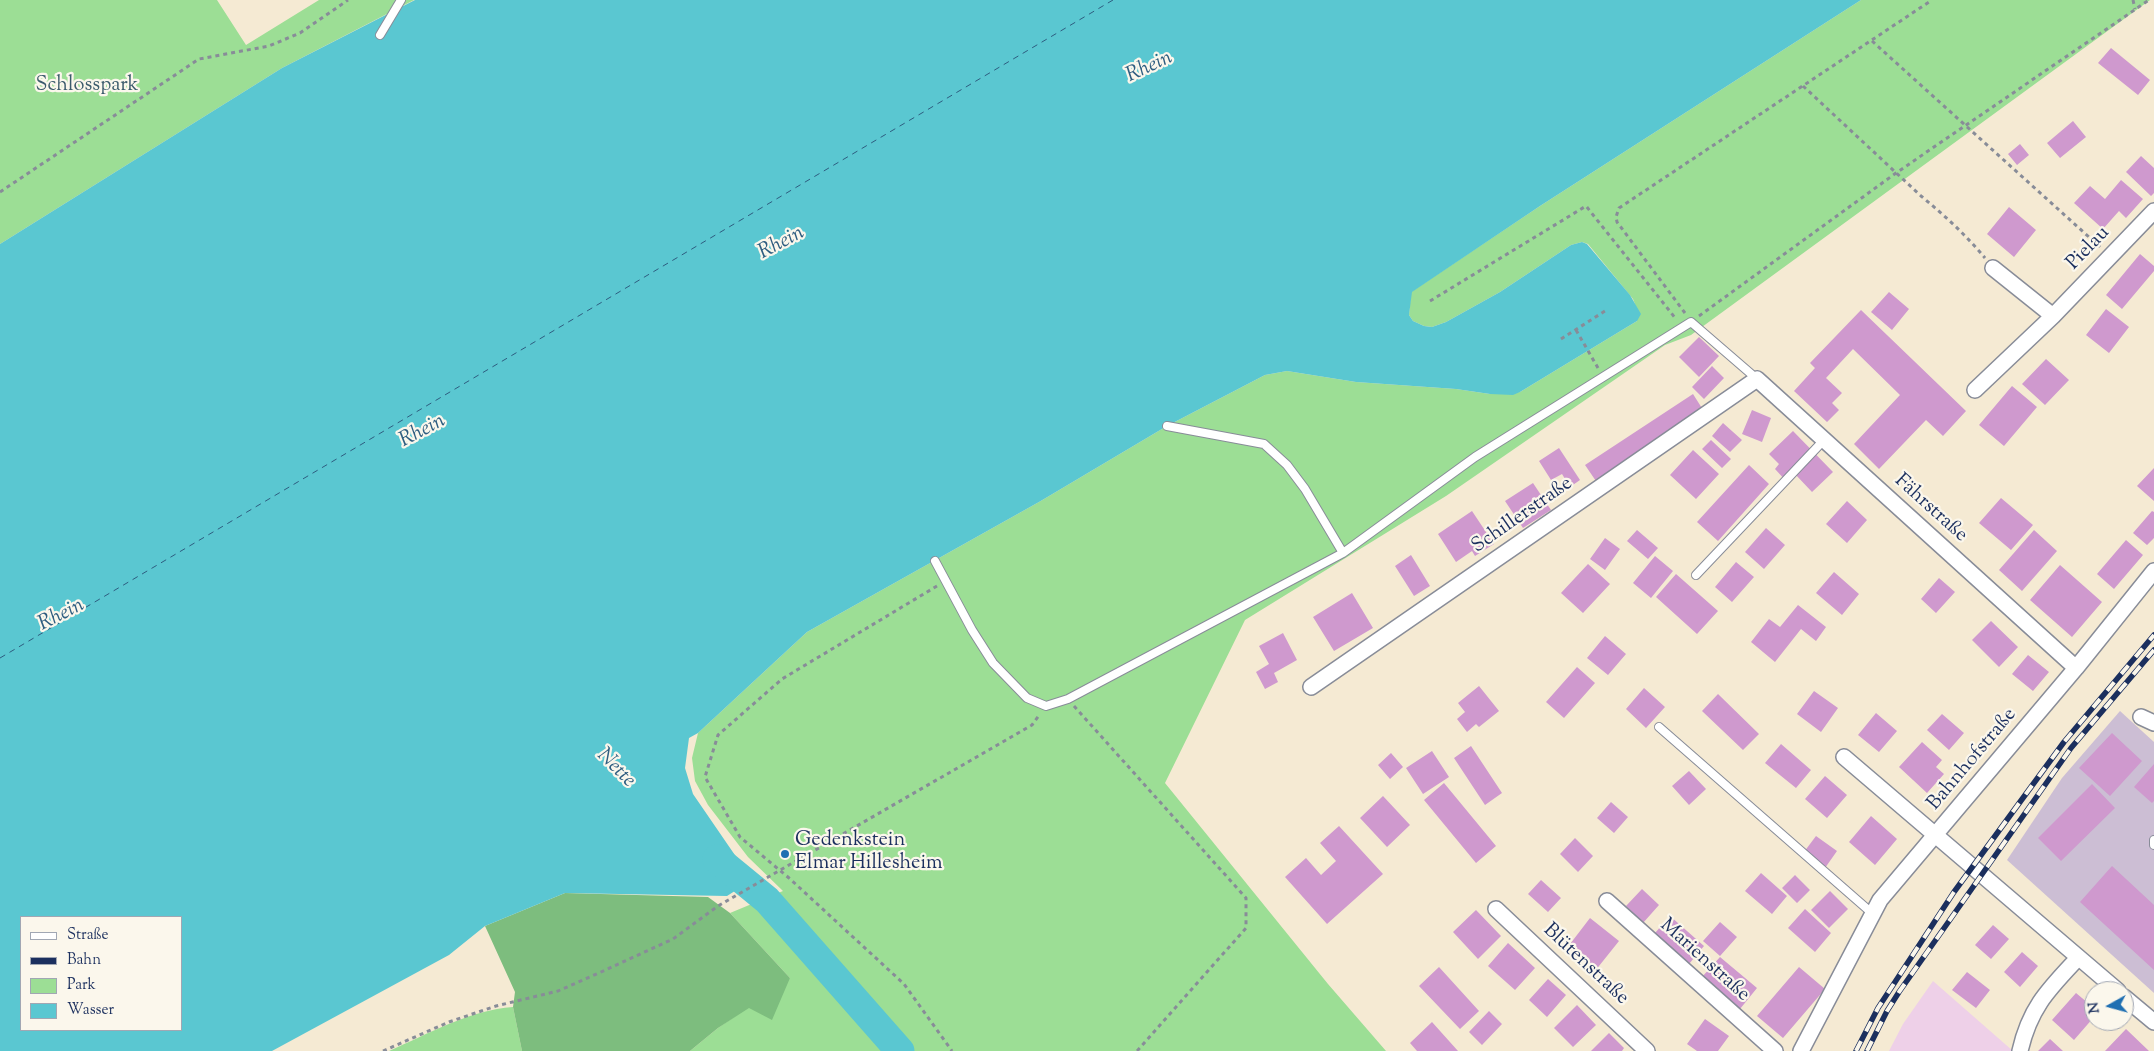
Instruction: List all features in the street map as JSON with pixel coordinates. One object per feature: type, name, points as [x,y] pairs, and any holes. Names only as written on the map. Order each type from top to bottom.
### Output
[{"type":"street","name":"Pielau","points":[[1976,390],[2053,316],[2154,211]]},
{"type":"street","points":[[1993,268],[2053,316]]},
{"type":"street","name":"Fährstraße","points":[[1757,379],[2076,668]]},
{"type":"street","name":"Schillerstraße","points":[[1311,687],[1757,379]]},
{"type":"street","name":"Bahnhofstraße","points":[[2106,981],[1936,835],[2076,668],[2154,571]]},
{"type":"street","points":[[1801,1051],[1880,900],[1936,835],[1844,756]]},
{"type":"street","name":"Marienstraße","points":[[1607,901],[1775,1051]]},
{"type":"street","name":"Blütenstraße","points":[[1496,909],[1646,1051]]},
{"type":"street","points":[[2020,1051],[2025,1029],[2036,1007],[2052,985],[2078,958]]},
{"type":"street","points":[[2134,1005],[2154,1022]]},
{"type":"lane","points":[[380,35],[401,0]]},
{"type":"lane","points":[[935,561],[972,630],[993,663],[1027,698],[1046,706],[1068,699],[1344,553],[1475,457],[1691,322],[1757,379]]},
{"type":"lane","points":[[1168,426],[1264,444],[1288,465],[1344,553]]},
{"type":"lane","points":[[1696,575],[1824,440]]},
{"type":"lane","points":[[1660,727],[1873,914]]},
{"type":"lane","points":[[2154,840],[2154,845]]},
{"type":"path","points":[[0,192],[198,59],[269,46],[300,32],[348,0]]},
{"type":"path","points":[[1932,0],[1619,208],[1617,222],[1691,322],[1896,173],[2149,0]]},
{"type":"path","points":[[2133,0],[2135,9]]},
{"type":"path","points":[[1872,41],[2111,256]]},
{"type":"path","points":[[1802,85],[1970,240],[1993,268]]},
{"type":"path","points":[[1430,301],[1586,206],[1682,327]]},
{"type":"path","points":[[1561,339],[1605,311]]},
{"type":"path","points":[[1576,330],[1603,377]]},
{"type":"path","points":[[945,581],[782,680],[718,735],[705,777],[740,837],[904,984],[952,1051]]},
{"type":"path","points":[[1068,699],[1246,898],[1246,928],[1137,1051]]},
{"type":"path","points":[[383,1051],[449,1022],[496,1006],[558,991],[673,939],[718,906],[1032,726],[1046,706]]},
{"type":"shaded area","points":[[2120,711],[2154,742],[2154,993],[2007,860],[2062,778]]},
{"type":"shaded area","points":[[1933,981],[2013,1051],[1889,1051],[1903,1024]]},
{"type":"green space","name":"Schlosspark","points":[[0,0],[217,0],[246,45],[319,0],[414,0],[282,68],[0,244]]},
{"type":"green space","points":[[1861,0],[2150,0],[1691,335],[1665,345],[1446,496],[1245,620],[1165,783],[1328,984],[1386,1051],[690,1051],[718,1028],[790,978],[730,913],[783,891],[748,857],[708,805],[695,781],[692,758],[698,733],[807,632],[1039,502],[1167,426],[1265,375],[1287,371],[1356,382],[1456,389],[1490,394],[1520,392],[1637,321],[1633,299],[1588,244],[1582,242],[1571,245],[1500,292],[1446,322],[1432,327],[1413,321],[1409,315],[1411,292],[1540,206]]},
{"type":"green space","points":[[565,893],[708,897],[730,913],[790,978],[772,1020],[749,1008],[718,1028],[690,1051],[522,1051],[513,1007],[515,992],[485,926]]},
{"type":"green space","points":[[513,1007],[522,1051],[389,1051],[465,1018],[497,1009]]},
{"type":"water","name":"Rhein","points":[[415,0],[1861,0],[1540,206],[1412,292],[1409,315],[1413,321],[1424,326],[1432,327],[1446,322],[1500,292],[1571,245],[1582,242],[1587,244],[1630,295],[1641,314],[1637,321],[1513,395],[1356,382],[1287,371],[1265,375],[1167,426],[1039,502],[807,632],[698,733],[689,738],[685,768],[693,794],[752,880],[727,896],[565,893],[485,926],[449,955],[272,1051],[0,1051],[0,244],[282,68]]},
{"type":"building","points":[[2111,48],[2150,80],[2138,95],[2098,63]]},
{"type":"building","points":[[2073,121],[2086,137],[2060,158],[2047,143]]},
{"type":"building","points":[[2020,144],[2029,155],[2017,165],[2008,154]]},
{"type":"building","points":[[2141,156],[2154,168],[2154,193],[2151,196],[2126,172]]},
{"type":"building","points":[[2121,180],[2143,199],[2126,218],[2119,211],[2103,229],[2074,203],[2090,186],[2105,199]]},
{"type":"building","points":[[2009,207],[2036,230],[2014,257],[1987,234]]},
{"type":"building","points":[[2140,254],[2154,266],[2154,271],[2122,309],[2106,295]]},
{"type":"building","points":[[1889,292],[1909,309],[1892,330],[1871,312]]},
{"type":"building","points":[[2106,309],[2129,327],[2109,353],[2086,335]]},
{"type":"building","points":[[1861,310],[1966,411],[1943,436],[1926,420],[1879,469],[1854,444],[1900,395],[1853,349],[1826,378],[1842,393],[1832,403],[1839,410],[1827,422],[1794,391],[1815,368],[1810,363]]},
{"type":"building","points":[[1699,337],[1719,356],[1699,377],[1679,357]]},
{"type":"building","points":[[2046,359],[2069,380],[2045,405],[2022,384]]},
{"type":"building","points":[[1712,366],[1724,378],[1704,399],[1692,387]]},
{"type":"building","points":[[2012,386],[2037,407],[2004,446],[1979,425]]},
{"type":"building","points":[[1693,394],[1705,413],[1598,484],[1585,465]]},
{"type":"building","points":[[1752,410],[1771,418],[1762,442],[1742,434]]},
{"type":"building","points":[[1723,423],[1742,440],[1730,452],[1712,436]]},
{"type":"building","points":[[1793,431],[1833,472],[1812,492],[1795,474],[1787,482],[1775,469],[1779,464],[1769,454]]},
{"type":"building","points":[[1711,440],[1731,459],[1722,468],[1702,449]]},
{"type":"building","points":[[1559,448],[1580,480],[1570,487],[1562,474],[1551,480],[1539,461]]},
{"type":"building","points":[[1693,450],[1719,474],[1696,499],[1670,475]]},
{"type":"building","points":[[1749,465],[1769,484],[1718,541],[1697,522]]},
{"type":"building","points":[[2154,468],[2154,501],[2137,486]]},
{"type":"building","points":[[1533,483],[1551,510],[1523,528],[1505,501]]},
{"type":"building","points":[[2001,498],[2033,525],[2011,550],[1979,523]]},
{"type":"building","points":[[1847,501],[1867,520],[1847,543],[1826,524]]},
{"type":"building","points":[[1472,511],[1494,544],[1475,556],[1472,551],[1456,562],[1438,534]]},
{"type":"building","points":[[2152,511],[2154,512],[2154,538],[2147,545],[2133,533]]},
{"type":"building","points":[[1766,528],[1785,545],[1764,569],[1745,552]]},
{"type":"building","points":[[1637,530],[1658,548],[1648,559],[1627,541]]},
{"type":"building","points":[[2034,530],[2057,551],[2022,591],[1999,570]]},
{"type":"building","points":[[1605,538],[1620,549],[1605,570],[1590,559]]},
{"type":"building","points":[[2126,540],[2143,555],[2114,589],[2097,574]]},
{"type":"building","points":[[1411,555],[1430,586],[1414,596],[1395,566]]},
{"type":"building","points":[[1655,556],[1673,571],[1651,598],[1633,583]]},
{"type":"building","points":[[1736,562],[1754,577],[1732,602],[1715,587]]},
{"type":"building","points":[[1588,564],[1610,584],[1583,613],[1561,593]]},
{"type":"building","points":[[2060,565],[2102,602],[2072,637],[2030,600]]},
{"type":"building","points":[[1834,572],[1859,594],[1842,615],[1816,593]]},
{"type":"building","points":[[1676,574],[1718,611],[1697,634],[1656,597]]},
{"type":"building","points":[[1939,578],[1955,592],[1936,613],[1921,599]]},
{"type":"building","points":[[1352,593],[1373,628],[1334,651],[1313,617]]},
{"type":"building","points":[[1798,605],[1826,627],[1816,641],[1801,629],[1775,662],[1751,642],[1769,619],[1780,627]]},
{"type":"building","points":[[1991,621],[2018,647],[1999,667],[1972,640]]},
{"type":"building","points":[[1283,633],[1297,660],[1274,673],[1278,682],[1265,689],[1256,672],[1269,664],[1259,646]]},
{"type":"building","points":[[1605,636],[1626,654],[1608,675],[1587,658]]},
{"type":"building","points":[[2028,655],[2049,672],[2033,691],[2012,674]]},
{"type":"building","points":[[1577,667],[1595,683],[1564,718],[1546,702]]},
{"type":"building","points":[[1479,686],[1499,711],[1479,727],[1476,724],[1467,732],[1457,719],[1465,712],[1458,703]]},
{"type":"building","points":[[1644,688],[1665,707],[1646,728],[1626,709]]},
{"type":"building","points":[[1814,691],[1838,708],[1821,732],[1797,714]]},
{"type":"building","points":[[1718,694],[1759,734],[1743,750],[1702,711]]},
{"type":"building","points":[[1876,713],[1897,731],[1879,752],[1858,735]]},
{"type":"building","points":[[1942,714],[1964,733],[1949,750],[1927,730]]},
{"type":"building","points":[[2112,733],[2142,761],[2110,796],[2079,768]]},
{"type":"building","points":[[1922,742],[1942,760],[1936,767],[1944,774],[1927,793],[1899,767]]},
{"type":"building","points":[[1781,744],[1811,770],[1796,788],[1765,763]]},
{"type":"building","points":[[1471,746],[1502,793],[1485,805],[1454,758]]},
{"type":"building","points":[[1432,751],[1449,777],[1423,794],[1406,768]]},
{"type":"building","points":[[1391,753],[1403,767],[1390,779],[1378,765]]},
{"type":"building","points":[[2154,764],[2154,801],[2152,803],[2134,787]]},
{"type":"building","points":[[1689,771],[1706,789],[1689,805],[1672,786]]},
{"type":"building","points":[[1825,776],[1847,795],[1827,818],[1805,799]]},
{"type":"building","points":[[1444,783],[1496,846],[1476,863],[1424,800]]},
{"type":"building","points":[[2092,784],[2115,808],[2061,861],[2038,838]]},
{"type":"building","points":[[1383,796],[1410,825],[1387,847],[1360,818]]},
{"type":"building","points":[[1611,802],[1628,817],[1614,833],[1597,818]]},
{"type":"building","points":[[1871,816],[1897,839],[1875,865],[1849,842]]},
{"type":"building","points":[[1339,826],[1383,874],[1327,924],[1285,877],[1306,858],[1321,875],[1336,861],[1320,843]]},
{"type":"building","points":[[1816,836],[1837,851],[1825,868],[1804,852]]},
{"type":"building","points":[[1575,838],[1593,856],[1578,872],[1560,854]]},
{"type":"building","points":[[2112,866],[2154,905],[2154,970],[2080,902]]},
{"type":"building","points":[[1761,873],[1787,896],[1772,914],[1745,891]]},
{"type":"building","points":[[1795,875],[1810,890],[1797,903],[1782,888]]},
{"type":"building","points":[[1541,880],[1561,898],[1548,912],[1528,894]]},
{"type":"building","points":[[1642,889],[1659,905],[1643,923],[1626,906]]},
{"type":"building","points":[[1830,891],[1848,909],[1829,928],[1811,910]]},
{"type":"building","points":[[1805,909],[1831,933],[1815,952],[1788,928]]},
{"type":"building","points":[[1476,910],[1501,936],[1478,959],[1453,932]]},
{"type":"building","points":[[1670,916],[1704,946],[1689,964],[1655,933]]},
{"type":"building","points":[[1590,918],[1619,941],[1595,971],[1567,948]]},
{"type":"building","points":[[1720,922],[1737,937],[1720,956],[1703,941]]},
{"type":"building","points":[[1993,925],[2009,939],[1991,959],[1975,945]]},
{"type":"building","points":[[1508,943],[1535,968],[1515,990],[1488,966]]},
{"type":"building","points":[[2022,952],[2038,966],[2020,987],[2004,972]]},
{"type":"building","points":[[1720,957],[1757,988],[1740,1009],[1702,977]]},
{"type":"building","points":[[1439,967],[1479,1011],[1460,1029],[1419,986]]},
{"type":"building","points":[[1799,967],[1825,989],[1783,1038],[1757,1016]]},
{"type":"building","points":[[1967,972],[1990,990],[1976,1008],[1952,990]]},
{"type":"building","points":[[1548,979],[1566,995],[1547,1017],[1529,1000]]},
{"type":"building","points":[[2076,993],[2084,1000],[2084,1028],[2074,1040],[2052,1020]]},
{"type":"building","points":[[1577,1005],[1596,1025],[1573,1047],[1554,1028]]},
{"type":"building","points":[[1489,1011],[1502,1024],[1482,1045],[1469,1032]]},
{"type":"building","points":[[1705,1019],[1729,1036],[1718,1051],[1697,1051],[1687,1044]]},
{"type":"building","points":[[1432,1022],[1458,1051],[1417,1051],[1410,1043]]},
{"type":"building","points":[[2124,1031],[2128,1031],[2149,1051],[2105,1051]]},
{"type":"building","points":[[1609,1033],[1624,1048],[1622,1051],[1591,1051]]},
{"type":"building","points":[[2050,1039],[2063,1051],[2038,1051]]},
{"type":"waterway","name":"Nette","points":[[717,859],[767,900],[900,1051]]},
{"type":"ferry route","points":[[0,658],[1113,0]]},
{"type":"railway","points":[[1856,1051],[1878,1008],[1954,892],[2064,742],[2154,635]]},
{"type":"railway","points":[[1867,1051],[1899,992],[2071,748],[2154,650]]},
{"type":"place","name":"Gedenkstein Elmar Hillesheim","points":[[785,854]]}]
